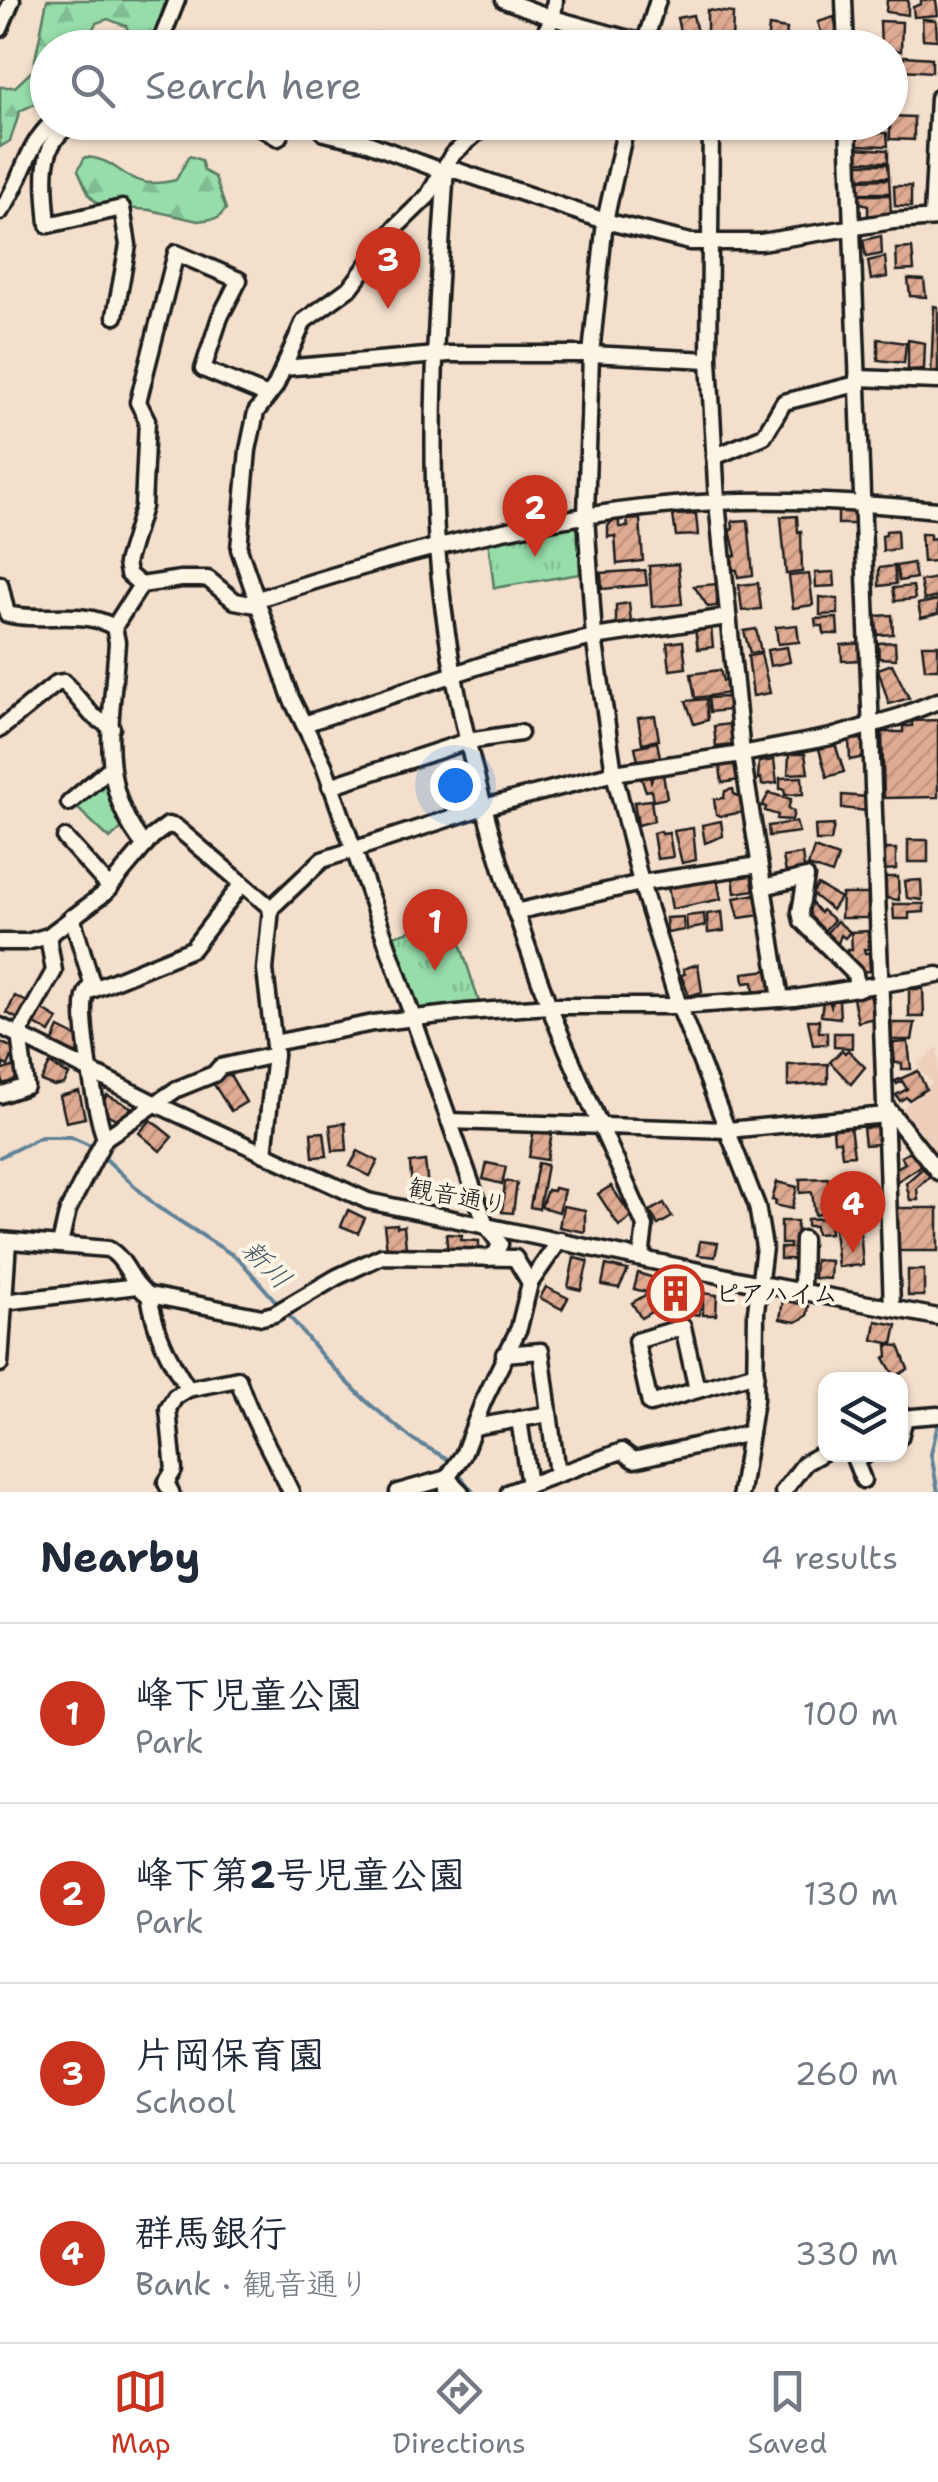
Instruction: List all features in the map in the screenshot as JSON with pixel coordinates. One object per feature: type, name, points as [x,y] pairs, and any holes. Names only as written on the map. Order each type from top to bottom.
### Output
[{"type":"street","points":[[0,29],[12,0]]},
{"type":"street","points":[[165,30],[177,0]]},
{"type":"street","points":[[504,0],[593,30]]},
{"type":"street","points":[[546,30],[553,18],[555,0]]},
{"type":"street","points":[[649,30],[658,0]]},
{"type":"street","points":[[844,0],[845,30]]},
{"type":"street","points":[[356,140],[605,221],[690,242],[761,242],[935,218],[938,98]]},
{"type":"street","points":[[0,212],[10,200],[35,140]]},
{"type":"street","points":[[52,140],[46,172],[48,225],[122,208],[128,245],[115,316]]},
{"type":"street","points":[[465,140],[428,196],[367,262],[352,288],[304,321],[283,368],[256,412],[248,450],[239,549],[255,602],[353,848],[486,1225],[500,1244],[488,1258]]},
{"type":"street","points":[[623,140],[605,221],[591,354],[586,516],[594,636],[614,773],[641,883],[679,1006],[757,1206],[764,1247],[756,1311],[756,1372],[740,1492]]},
{"type":"street","points":[[711,140],[709,360],[716,502],[742,754],[781,999]]},
{"type":"street","points":[[849,140],[892,1308]]},
{"type":"street","points":[[444,169],[434,354],[437,544],[453,672],[484,807],[516,912],[549,1006],[645,1226],[641,1258]]},
{"type":"street","points":[[141,585],[128,574],[126,563],[143,508],[147,420],[138,402],[176,254],[240,280],[220,317],[203,370],[268,396]]},
{"type":"street","points":[[283,368],[434,354],[591,354],[709,360]]},
{"type":"street","points":[[714,456],[764,436],[784,402],[857,381],[938,382]]},
{"type":"street","points":[[144,846],[130,828],[110,768],[117,642],[114,627],[141,585],[180,579],[208,580],[235,602],[255,602],[437,544],[586,516],[716,502],[863,503],[938,510]]},
{"type":"street","points":[[0,584],[4,615],[89,618],[114,627]]},
{"type":"street","points":[[304,724],[453,672],[594,636],[727,618]]},
{"type":"street","points":[[0,729],[56,683],[64,682],[92,715],[112,728]]},
{"type":"street","points":[[264,1154],[275,1049],[265,970],[270,908],[318,863],[353,848],[484,807],[614,773],[831,737],[938,700]]},
{"type":"street","points":[[330,786],[468,740],[520,733]]},
{"type":"street","points":[[69,802],[110,768]]},
{"type":"street","points":[[0,942],[27,942],[48,936],[110,888],[144,846],[160,830],[172,825],[270,908]]},
{"type":"street","points":[[65,838],[110,888]]},
{"type":"street","points":[[516,912],[641,883],[759,865]]},
{"type":"street","points":[[763,887],[806,877],[802,921],[856,974],[857,989]]},
{"type":"street","points":[[87,992],[192,950],[241,885]]},
{"type":"street","points":[[72,918],[92,983],[85,996],[91,1072],[98,1122],[105,1139]]},
{"type":"street","points":[[0,1096],[26,1086],[19,1034],[54,971],[48,936]]},
{"type":"street","points":[[60,1244],[68,1210],[105,1139],[178,1090],[214,1074],[220,1066],[275,1049],[413,1018],[549,1006],[679,1006],[781,999],[938,975]]},
{"type":"street","name":"観音通り","points":[[0,1026],[158,1105],[368,1201],[760,1284],[938,1317]]},
{"type":"street","points":[[450,1120],[728,1130],[885,1110]]},
{"type":"street","points":[[885,1110],[938,1172]]},
{"type":"street","points":[[802,1291],[803,1238]]},
{"type":"street","points":[[0,1364],[4,1240],[60,1244],[115,1252],[143,1290],[164,1351],[188,1389]]},
{"type":"street","points":[[447,1485],[519,1328],[530,1283],[560,1240]]},
{"type":"street","points":[[2,1311],[143,1290],[262,1317],[382,1256],[515,1258],[530,1283]]},
{"type":"street","points":[[697,1390],[683,1327],[636,1341],[650,1404],[697,1390],[756,1372]]},
{"type":"street","points":[[504,1354],[541,1351],[557,1474]]},
{"type":"street","points":[[171,1492],[166,1483],[174,1470],[168,1410],[175,1397],[188,1389],[238,1380],[249,1413],[291,1492]]},
{"type":"street","points":[[474,1427],[549,1414]]},
{"type":"street","points":[[908,1418],[938,1415]]},
{"type":"street","points":[[520,1419],[529,1485]]},
{"type":"street","points":[[508,1492],[622,1451],[634,1460],[750,1433]]},
{"type":"street","points":[[783,1492],[793,1475],[818,1457]]},
{"type":"street","points":[[856,1462],[863,1480]]},
{"type":"street","points":[[398,1492],[447,1485],[461,1492]]},
{"type":"shaded area","points":[[938,1047],[938,1157],[900,1110],[932,1083],[917,1065]]},
{"type":"green space","points":[[47,0],[166,0],[156,30],[128,30],[108,19],[96,23],[92,30],[41,30]]},
{"type":"green space","points":[[30,73],[30,106],[20,111],[10,141],[0,147],[0,87],[15,87]]},
{"type":"green space","points":[[189,156],[201,160],[204,171],[215,177],[226,209],[218,218],[198,221],[150,210],[100,206],[89,195],[78,170],[85,157],[98,159],[134,179],[158,183],[176,180]]},
{"type":"green space","points":[[572,526],[578,529],[580,574],[494,588],[488,540]]},
{"type":"green space","points":[[107,778],[124,826],[110,839],[73,804]]},
{"type":"green space","points":[[452,918],[480,1005],[420,1013],[414,1009],[390,937]]},
{"type":"building","points":[[887,0],[908,0],[908,15],[886,12]]},
{"type":"building","points":[[921,0],[936,0],[938,15],[914,17],[913,7],[921,4]]},
{"type":"building","points":[[707,10],[733,13],[732,30],[707,30]]},
{"type":"building","points":[[693,15],[696,30],[680,30],[677,18]]},
{"type":"building","points":[[834,17],[837,30],[821,30],[818,22]]},
{"type":"building","points":[[922,19],[936,20],[937,40],[923,39]]},
{"type":"building","points":[[880,21],[902,22],[902,30],[880,30]]},
{"type":"building","points":[[908,56],[932,58],[932,72],[908,70]]},
{"type":"building","points":[[908,117],[914,117],[914,140],[908,140]]},
{"type":"building","points":[[854,140],[888,140],[888,146],[854,145]]},
{"type":"building","points":[[855,148],[888,150],[888,162],[855,161]]},
{"type":"building","points":[[855,164],[888,164],[889,177],[855,178]]},
{"type":"building","points":[[889,179],[890,193],[856,193],[855,180]]},
{"type":"building","points":[[894,186],[911,186],[911,207],[895,206]]},
{"type":"building","points":[[856,195],[890,195],[891,214],[868,216],[868,205],[857,202]]},
{"type":"building","points":[[881,236],[882,254],[866,257],[863,240]]},
{"type":"building","points":[[912,248],[914,270],[897,271],[896,249]]},
{"type":"building","points":[[885,257],[887,277],[871,280],[868,261]]},
{"type":"building","points":[[908,279],[924,280],[926,297],[910,296]]},
{"type":"building","points":[[934,306],[938,307],[938,375],[931,374]]},
{"type":"building","points":[[878,339],[906,343],[904,363],[878,360]]},
{"type":"building","points":[[908,340],[925,343],[924,369],[908,370]]},
{"type":"building","points":[[838,507],[858,507],[859,524],[838,524]]},
{"type":"building","points":[[696,514],[698,535],[676,536],[673,515]]},
{"type":"building","points":[[797,516],[802,572],[786,574],[781,517]]},
{"type":"building","points":[[640,519],[643,561],[617,564],[615,536],[608,537],[608,526],[619,520],[619,527],[628,527],[627,520]]},
{"type":"building","points":[[748,520],[753,575],[738,577],[737,570],[733,570],[732,556],[736,556],[730,530],[732,521]]},
{"type":"building","points":[[897,530],[898,549],[883,551],[882,536],[886,531]]},
{"type":"building","points":[[921,534],[935,538],[936,561],[923,562]]},
{"type":"building","points":[[913,563],[916,578],[899,581],[896,566]]},
{"type":"building","points":[[678,564],[682,604],[652,607],[649,566]]},
{"type":"building","points":[[894,566],[896,584],[879,586],[879,568]]},
{"type":"building","points":[[645,570],[647,585],[602,589],[601,573]]},
{"type":"building","points":[[834,572],[835,586],[816,587],[815,573]]},
{"type":"building","points":[[809,574],[813,605],[793,608],[789,576]]},
{"type":"building","points":[[937,578],[938,597],[924,600],[920,581]]},
{"type":"building","points":[[758,583],[761,609],[742,611],[739,585]]},
{"type":"building","points":[[717,584],[717,606],[708,607],[694,586]]},
{"type":"building","points":[[913,586],[915,599],[895,601],[893,588]]},
{"type":"building","points":[[820,597],[838,599],[838,614],[820,615]]},
{"type":"building","points":[[938,600],[938,614],[921,618],[918,604]]},
{"type":"building","points":[[629,603],[631,622],[616,624],[616,605]]},
{"type":"building","points":[[892,615],[893,634],[878,635],[875,616]]},
{"type":"building","points":[[837,618],[838,634],[824,634],[823,626],[816,626],[815,619]]},
{"type":"building","points":[[797,625],[799,642],[778,644],[776,627]]},
{"type":"building","points":[[711,627],[713,647],[698,649],[695,629]]},
{"type":"building","points":[[756,629],[761,652],[750,653],[744,631]]},
{"type":"building","points":[[683,641],[686,668],[670,670],[667,643]]},
{"type":"building","points":[[895,642],[896,659],[879,658],[878,643]]},
{"type":"building","points":[[861,643],[862,660],[842,661],[841,645]]},
{"type":"building","points":[[922,645],[938,645],[938,669],[925,669]]},
{"type":"building","points":[[787,647],[790,662],[770,666],[767,650]]},
{"type":"building","points":[[761,654],[770,693],[753,696],[748,656]]},
{"type":"building","points":[[892,664],[909,698],[889,704],[878,669]]},
{"type":"building","points":[[720,670],[729,693],[695,698],[691,674]]},
{"type":"building","points":[[728,697],[729,710],[710,712],[708,698]]},
{"type":"building","points":[[706,699],[708,720],[694,724],[686,701]]},
{"type":"building","points":[[655,716],[659,740],[642,743],[638,718]]},
{"type":"building","points":[[938,720],[938,797],[884,798],[882,732],[903,732],[903,726],[912,726],[912,721]]},
{"type":"building","points":[[731,724],[733,745],[716,747],[714,726]]},
{"type":"building","points":[[863,739],[865,757],[850,760],[849,740]]},
{"type":"building","points":[[657,742],[660,757],[638,761],[635,747]]},
{"type":"building","points":[[835,744],[844,772],[827,777],[819,749]]},
{"type":"building","points":[[789,754],[805,754],[808,773],[788,774]]},
{"type":"building","points":[[774,760],[777,783],[762,785],[761,778],[758,779],[759,762]]},
{"type":"building","points":[[734,764],[739,780],[722,783],[720,766]]},
{"type":"building","points":[[663,774],[667,798],[653,801],[651,790],[646,791],[641,778],[650,776],[651,781],[653,776]]},
{"type":"building","points":[[802,777],[803,794],[785,795],[784,789],[780,789],[780,778]]},
{"type":"building","points":[[733,789],[741,797],[744,812],[716,814],[714,799],[724,798],[725,791]]},
{"type":"building","points":[[769,793],[791,799],[788,809],[794,811],[792,820],[777,819],[778,815],[765,811],[762,806]]},
{"type":"building","points":[[842,795],[867,797],[867,811],[842,808]]},
{"type":"building","points":[[651,800],[654,821],[638,825],[634,802]]},
{"type":"building","points":[[721,821],[723,836],[705,843],[702,825]]},
{"type":"building","points":[[796,822],[799,832],[769,836],[768,826]]},
{"type":"building","points":[[834,825],[831,841],[816,841],[815,826]]},
{"type":"building","points":[[693,828],[696,860],[682,863],[674,831]]},
{"type":"building","points":[[653,833],[669,833],[673,857],[657,859]]},
{"type":"building","points":[[908,840],[928,840],[928,862],[908,862]]},
{"type":"building","points":[[814,848],[838,857],[832,874],[808,866]]},
{"type":"building","points":[[883,849],[896,849],[896,869],[884,870]]},
{"type":"building","points":[[802,854],[805,875],[787,878],[783,857]]},
{"type":"building","points":[[751,874],[754,890],[735,893],[733,877]]},
{"type":"building","points":[[884,877],[898,877],[899,900],[885,898]]},
{"type":"building","points":[[717,878],[721,899],[672,909],[668,887]]},
{"type":"building","points":[[921,880],[922,900],[907,898],[905,881]]},
{"type":"building","points":[[818,885],[840,898],[832,910],[812,894]]},
{"type":"building","points":[[757,894],[761,915],[739,918],[734,898]]},
{"type":"building","points":[[842,894],[868,894],[868,918],[841,918]]},
{"type":"building","points":[[811,902],[820,913],[822,910],[834,920],[823,932],[802,912]]},
{"type":"building","points":[[893,904],[924,904],[924,912],[909,913],[909,919],[894,919]]},
{"type":"building","points":[[722,912],[724,931],[708,933],[707,914]]},
{"type":"building","points":[[704,914],[705,926],[687,930],[686,916]]},
{"type":"building","points":[[683,917],[684,930],[667,933],[666,918]]},
{"type":"building","points":[[837,921],[850,932],[845,938],[841,935],[837,946],[823,937]]},
{"type":"building","points":[[868,931],[869,949],[864,949],[869,953],[870,971],[859,972],[859,965],[851,965],[847,959],[847,950],[852,950],[851,932]]},
{"type":"building","points":[[698,964],[702,992],[689,996],[681,975],[685,974],[683,969]]},
{"type":"building","points":[[769,970],[771,990],[754,992],[753,982],[744,983],[743,973]]},
{"type":"building","points":[[909,989],[923,989],[924,1017],[909,1017]]},
{"type":"building","points":[[870,995],[873,1008],[876,1007],[874,1018],[858,1022],[853,998]]},
{"type":"building","points":[[15,996],[31,1004],[22,1021],[7,1013]]},
{"type":"building","points":[[823,1000],[831,1006],[832,1000],[839,1001],[840,1018],[821,1016]]},
{"type":"building","points":[[43,1010],[58,1019],[50,1033],[35,1024]]},
{"type":"building","points":[[808,1020],[819,1020],[819,1032],[827,1032],[827,1044],[813,1045]]},
{"type":"building","points":[[891,1023],[915,1023],[912,1040],[892,1040]]},
{"type":"building","points":[[59,1028],[83,1040],[76,1054],[52,1043]]},
{"type":"building","points":[[834,1033],[852,1033],[852,1048],[834,1047]]},
{"type":"building","points":[[0,1042],[15,1049],[8,1066],[4,1064],[2,1069]]},
{"type":"building","points":[[908,1042],[911,1069],[902,1069],[902,1063],[895,1063],[893,1043]]},
{"type":"building","points":[[842,1050],[848,1050],[865,1067],[851,1084],[830,1062]]},
{"type":"building","points":[[50,1064],[69,1075],[64,1084],[54,1086],[41,1081]]},
{"type":"building","points":[[828,1064],[828,1083],[788,1086],[788,1065]]},
{"type":"building","points":[[15,1066],[21,1084],[5,1090],[0,1071]]},
{"type":"building","points":[[918,1071],[926,1089],[900,1101],[896,1095],[907,1089],[902,1081],[895,1081]]},
{"type":"building","points":[[229,1073],[246,1102],[231,1111],[213,1083]]},
{"type":"building","points":[[79,1091],[85,1118],[66,1122],[60,1096]]},
{"type":"building","points":[[107,1095],[131,1107],[124,1123],[99,1110]]},
{"type":"building","points":[[151,1120],[172,1137],[160,1151],[139,1133]]},
{"type":"building","points":[[345,1123],[347,1150],[333,1151],[330,1125]]},
{"type":"building","points":[[850,1127],[854,1155],[842,1156],[833,1129]]},
{"type":"building","points":[[878,1127],[880,1144],[865,1145],[863,1128]]},
{"type":"building","points":[[534,1129],[552,1132],[547,1160],[529,1157]]},
{"type":"building","points":[[324,1132],[327,1156],[313,1157],[311,1133]]},
{"type":"building","points":[[358,1151],[378,1161],[370,1176],[350,1166]]},
{"type":"building","points":[[911,1151],[921,1166],[896,1182],[895,1169],[905,1163],[901,1157]]},
{"type":"building","points":[[425,1161],[428,1187],[412,1188],[410,1163]]},
{"type":"building","points":[[487,1163],[506,1167],[502,1184],[483,1179]]},
{"type":"building","points":[[538,1163],[547,1165],[539,1209],[530,1207]]},
{"type":"building","points":[[923,1168],[930,1176],[917,1188],[918,1200],[910,1200],[906,1183]]},
{"type":"building","points":[[828,1178],[829,1212],[815,1215],[812,1192],[800,1193],[800,1179]]},
{"type":"building","points":[[505,1181],[517,1183],[513,1213],[502,1212]]},
{"type":"building","points":[[777,1182],[797,1187],[792,1209],[775,1205],[772,1200]]},
{"type":"building","points":[[611,1186],[632,1217],[619,1226],[598,1194]]},
{"type":"building","points":[[547,1190],[564,1190],[559,1212],[541,1207]]},
{"type":"building","points":[[855,1191],[858,1212],[844,1214],[841,1193]]},
{"type":"building","points":[[664,1203],[672,1217],[658,1225],[650,1211]]},
{"type":"building","points":[[563,1206],[585,1210],[585,1232],[559,1227]]},
{"type":"building","points":[[898,1208],[938,1208],[938,1251],[898,1251]]},
{"type":"building","points":[[348,1210],[365,1218],[358,1233],[341,1226]]},
{"type":"building","points":[[859,1217],[863,1265],[838,1267],[833,1219]]},
{"type":"building","points":[[829,1218],[830,1233],[816,1234],[815,1226],[807,1226],[807,1219]]},
{"type":"building","points":[[781,1221],[797,1221],[796,1259],[780,1259],[780,1248],[790,1248],[790,1244],[781,1244]]},
{"type":"building","points":[[384,1225],[404,1226],[406,1248],[387,1250]]},
{"type":"building","points":[[446,1234],[479,1241],[479,1254],[448,1253]]},
{"type":"building","points":[[700,1241],[718,1243],[715,1257],[698,1255]]},
{"type":"building","points":[[574,1258],[588,1261],[581,1290],[568,1287]]},
{"type":"building","points":[[815,1260],[831,1261],[830,1279],[814,1278]]},
{"type":"building","points":[[606,1265],[628,1270],[619,1288],[602,1285]]},
{"type":"building","points":[[908,1270],[924,1270],[924,1296],[908,1296]]},
{"type":"building","points":[[638,1273],[654,1278],[650,1293],[634,1289]]},
{"type":"building","points":[[690,1286],[703,1287],[699,1315],[686,1313]]},
{"type":"building","points":[[546,1287],[568,1298],[562,1309],[540,1298]]},
{"type":"building","points":[[703,1293],[717,1295],[716,1315],[703,1315]]},
{"type":"building","points":[[647,1294],[656,1309],[641,1318],[632,1303]]},
{"type":"building","points":[[783,1300],[809,1306],[807,1316],[796,1322],[780,1319]]},
{"type":"building","points":[[876,1321],[897,1325],[893,1344],[873,1340]]},
{"type":"building","points":[[887,1345],[899,1346],[908,1369],[892,1372],[884,1358],[888,1356]]},
{"type":"waterway","name":"新川","points":[[0,1157],[41,1137],[71,1137],[93,1147],[156,1206],[239,1259],[278,1304]]},
{"type":"waterway","name":"新川","points":[[285,1311],[366,1401],[412,1439],[446,1458],[473,1492]]},
{"type":"waterway","points":[[938,1424],[931,1454],[938,1492]]},
{"type":"place","name":"片岡保育園","points":[[388,309]]},
{"type":"place","name":"峰下第2号児童公園","points":[[535,557]]},
{"type":"place","name":"峰下児童公園","points":[[435,971]]},
{"type":"place","name":"群馬銀行","points":[[853,1253]]},
{"type":"place","name":"ピアハイム","points":[[676,1293]]}]
